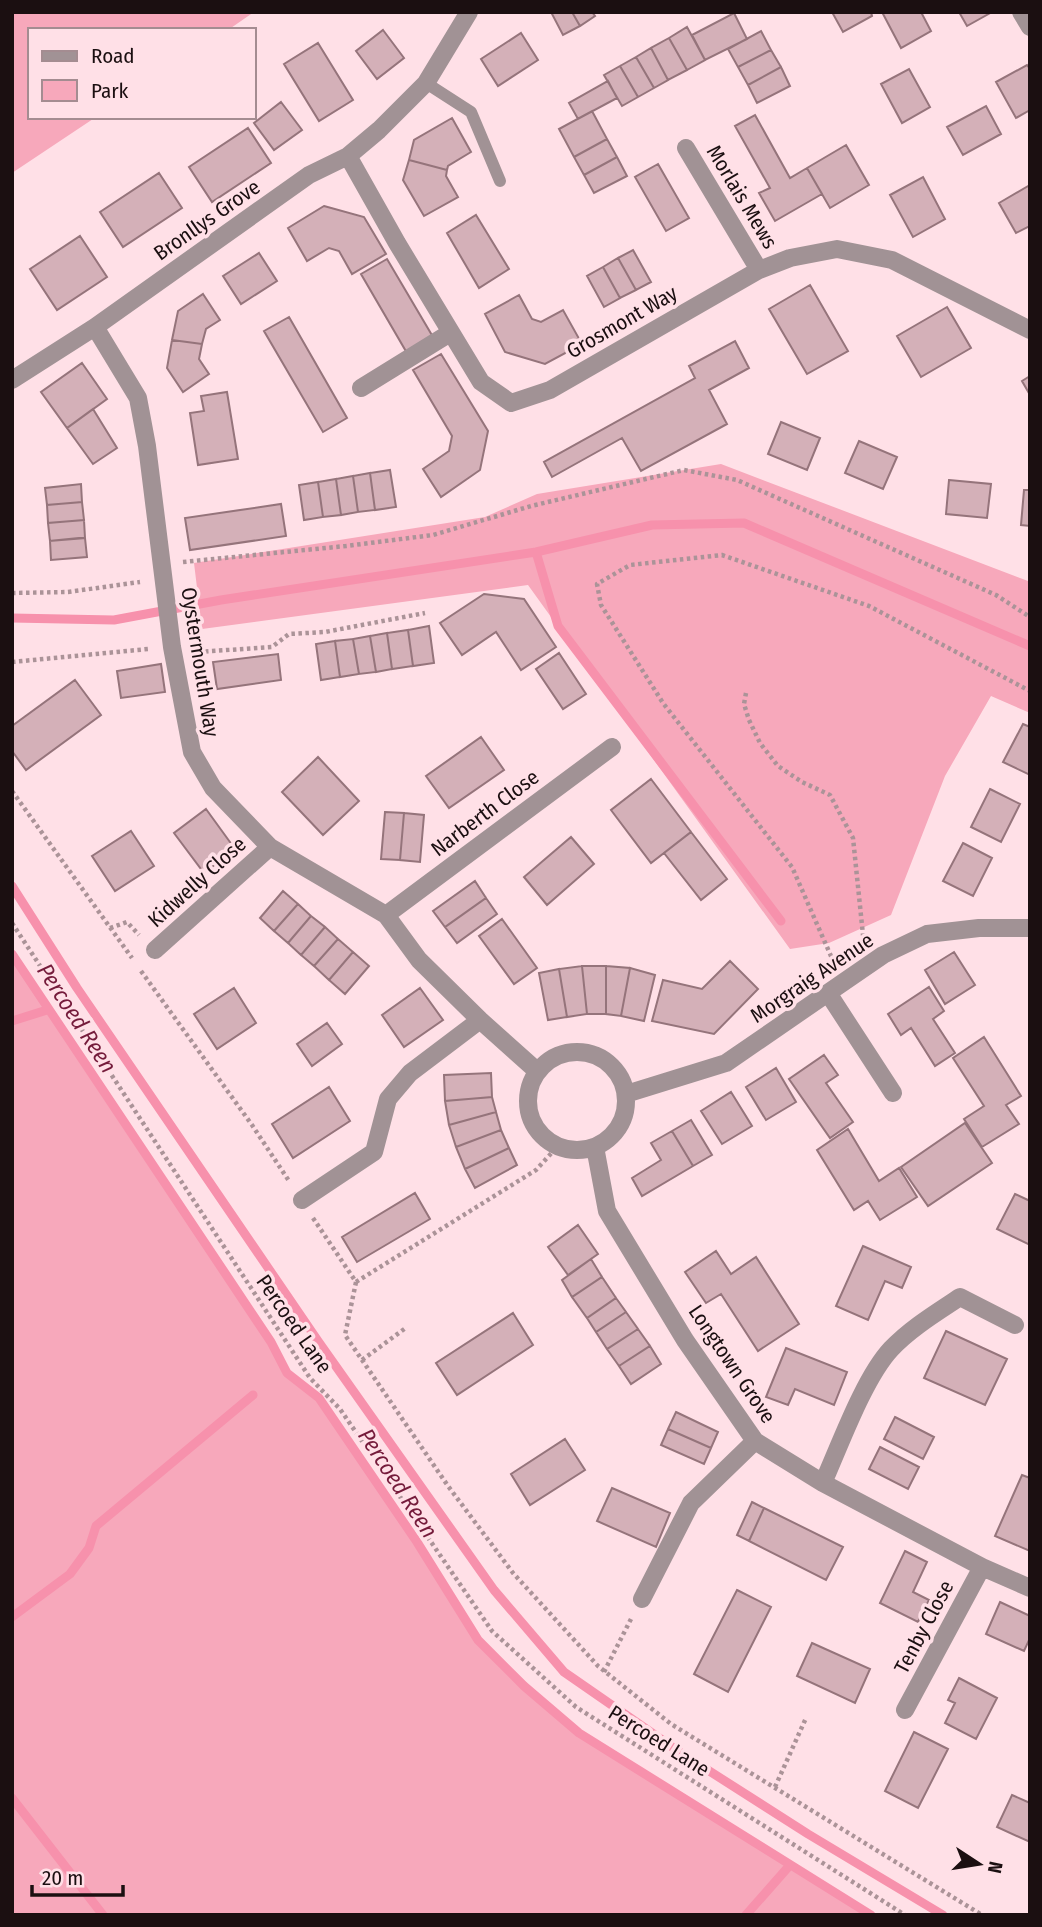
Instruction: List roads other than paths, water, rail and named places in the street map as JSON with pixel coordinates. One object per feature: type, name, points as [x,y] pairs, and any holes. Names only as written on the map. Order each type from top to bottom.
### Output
[{"type":"street","name":"Bronllys Grove","points":[[12,380],[95,327],[309,175],[348,156],[379,131],[426,83],[468,12]]},
{"type":"street","points":[[1021,12],[1030,27]]},
{"type":"street","name":"Morlais Mews","points":[[686,148],[760,270]]},
{"type":"street","name":"Grosmont Way","points":[[348,156],[481,383],[511,402],[550,390],[760,270],[790,258],[837,249],[892,260],[1030,330]]},
{"type":"street","name":"Oystermouth Way","points":[[95,327],[138,398],[147,446],[173,650],[192,752],[213,788],[270,847],[386,915],[419,960],[537,1072]]},
{"type":"street","points":[[361,387],[450,333]]},
{"type":"street","name":"Narberth Close","points":[[386,915],[612,747]]},
{"type":"street","name":"Kidwelly Close","points":[[155,950],[270,847]]},
{"type":"street","name":"Morgraig Avenue","points":[[626,1094],[726,1063],[883,955],[927,934],[979,928],[1030,928]]},
{"type":"street","points":[[828,993],[893,1093]]},
{"type":"street","points":[[302,1200],[374,1152],[388,1099],[410,1073],[480,1020]]},
{"type":"street","points":[[574,1051],[604,1059],[619,1075],[626,1094],[622,1122],[612,1136],[595,1147],[582,1150],[557,1147],[542,1137],[533,1124],[527,1099],[537,1072],[559,1055],[574,1051]]},
{"type":"street","name":"Longtown Grove","points":[[595,1147],[607,1211],[685,1340],[755,1441],[823,1483],[982,1567],[1030,1587]]},
{"type":"street","points":[[823,1483],[864,1390],[890,1350],[920,1324],[960,1297],[1015,1325]]},
{"type":"street","points":[[642,1599],[691,1503],[755,1441]]},
{"type":"street","name":"Tenby Close","points":[[905,1710],[982,1567]]},
{"type":"lane","points":[[426,83],[471,112],[500,181]]},
{"type":"waterway","points":[[12,618],[114,620],[221,600],[536,552],[652,525],[744,523],[1030,646]]},
{"type":"waterway","points":[[536,552],[558,626],[781,921]]},
{"type":"waterway","points":[[12,886],[77,988],[318,1341],[494,1590],[564,1672],[678,1751],[808,1834],[943,1915]]},
{"type":"waterway","name":"Percoed Reen","points":[[12,954],[271,1342],[287,1373],[319,1398],[417,1542],[478,1640],[524,1686],[579,1733],[871,1915]]},
{"type":"waterway","points":[[12,1021],[47,1010]]},
{"type":"waterway","points":[[12,1617],[70,1574],[89,1548],[96,1526],[253,1395]]},
{"type":"waterway","points":[[12,1798],[103,1915]]},
{"type":"waterway","points":[[746,1915],[790,1865]]}]
